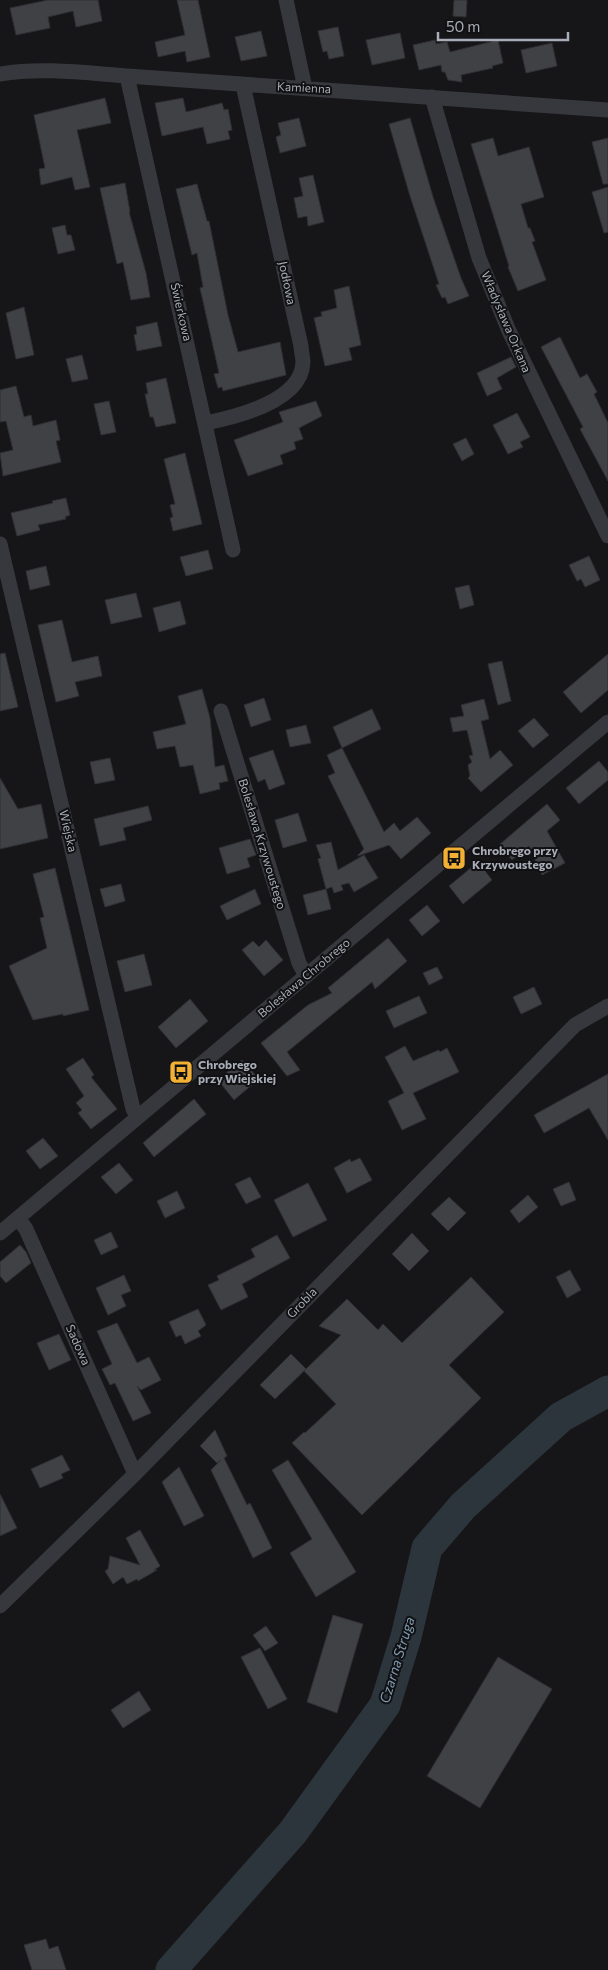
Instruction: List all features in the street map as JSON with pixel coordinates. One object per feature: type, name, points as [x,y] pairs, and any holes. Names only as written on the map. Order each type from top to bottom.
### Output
[{"type":"street","points":[[286,0],[305,88]]},
{"type":"street","name":"Kamienna","points":[[0,74],[55,72],[127,76],[608,110]]},
{"type":"street","name":"Świerkowa","points":[[127,76],[233,550]]},
{"type":"street","name":"Jodłowa","points":[[206,423],[239,416],[276,398],[289,389],[298,378],[303,363],[301,346],[243,85]]},
{"type":"street","name":"Władysława Orkana","points":[[432,97],[479,258],[509,331],[608,536]]},
{"type":"street","name":"Wiejska","points":[[0,544],[133,1109],[138,1117]]},
{"type":"street","name":"Bolesława Krzywoustego","points":[[221,711],[299,963],[306,976]]},
{"type":"street","name":"Bolesława Chrobrego","points":[[0,1233],[608,722]]},
{"type":"street","name":"Grobla","points":[[0,1606],[135,1474],[575,1025],[608,1006]]},
{"type":"street","name":"Sadowa","points":[[18,1218],[26,1230],[135,1474]]},
{"type":"building","points":[[48,0],[98,0],[102,21],[76,27],[73,11],[48,17],[50,28],[16,35],[10,8]]},
{"type":"building","points":[[177,0],[198,0],[210,57],[187,62],[185,51],[158,57],[155,42],[185,35]]},
{"type":"building","points":[[454,0],[467,0],[466,17],[453,16]]},
{"type":"building","points":[[338,27],[344,56],[329,59],[327,51],[323,52],[318,31]]},
{"type":"building","points":[[261,31],[267,56],[241,61],[235,37]]},
{"type":"building","points":[[400,33],[405,58],[372,65],[366,40]]},
{"type":"building","points":[[435,40],[436,44],[447,42],[450,52],[498,40],[503,63],[492,66],[493,68],[461,75],[462,82],[448,80],[445,72],[442,72],[441,65],[419,70],[413,45]]},
{"type":"building","points":[[552,43],[557,66],[526,73],[521,50]]},
{"type":"building","points":[[105,98],[111,123],[77,130],[90,187],[75,190],[72,177],[41,185],[39,169],[45,168],[34,115]]},
{"type":"building","points":[[183,98],[186,112],[222,103],[224,110],[228,109],[232,130],[228,131],[230,139],[207,144],[203,127],[162,136],[155,103]]},
{"type":"building","points":[[299,118],[306,146],[280,153],[276,137],[281,135],[278,123]]},
{"type":"building","points":[[410,118],[433,197],[469,296],[448,304],[445,297],[442,298],[436,285],[439,284],[389,124]]},
{"type":"building","points":[[493,138],[498,156],[529,147],[544,197],[521,204],[528,228],[530,228],[535,241],[532,242],[546,280],[518,291],[508,267],[471,144]]},
{"type":"building","points":[[608,138],[608,184],[603,184],[592,142]]},
{"type":"building","points":[[313,175],[324,222],[308,226],[307,216],[298,218],[294,198],[303,196],[299,178]]},
{"type":"building","points":[[125,183],[129,212],[146,273],[150,297],[131,300],[123,262],[117,264],[100,188]]},
{"type":"building","points":[[197,184],[207,221],[209,221],[228,315],[238,352],[280,342],[286,375],[223,391],[222,387],[218,388],[214,374],[219,373],[200,288],[203,287],[197,253],[192,255],[176,189]]},
{"type":"building","points":[[608,187],[608,232],[604,233],[592,192]]},
{"type":"building","points":[[65,225],[67,235],[71,235],[75,250],[58,254],[52,228]]},
{"type":"building","points":[[349,286],[361,345],[349,348],[352,360],[325,366],[314,318],[322,316],[321,312],[337,308],[334,290]]},
{"type":"building","points":[[24,307],[34,355],[16,359],[6,313]]},
{"type":"building","points":[[157,322],[162,346],[137,351],[134,335],[137,334],[136,327]]},
{"type":"building","points":[[560,337],[580,378],[587,374],[597,392],[594,394],[608,423],[608,481],[580,429],[583,427],[541,347]]},
{"type":"building","points":[[82,355],[88,379],[72,382],[66,359]]},
{"type":"building","points":[[511,357],[516,367],[497,378],[502,389],[487,396],[477,373]]},
{"type":"building","points":[[166,378],[176,423],[156,427],[153,417],[150,417],[145,394],[148,394],[146,383]]},
{"type":"building","points":[[16,386],[24,417],[31,415],[33,426],[56,420],[60,440],[56,441],[61,462],[3,476],[0,453],[13,450],[6,421],[0,422],[0,390]]},
{"type":"building","points":[[109,401],[116,432],[101,435],[94,404]]},
{"type":"building","points":[[316,401],[322,416],[299,428],[303,439],[294,442],[296,449],[280,455],[283,464],[248,476],[234,440],[283,422],[279,412]]},
{"type":"building","points":[[517,413],[530,437],[520,442],[523,447],[508,454],[493,425]]},
{"type":"building","points":[[466,438],[474,454],[462,461],[453,444]]},
{"type":"building","points":[[185,453],[202,524],[173,531],[170,518],[173,517],[170,505],[175,504],[164,459]]},
{"type":"building","points":[[66,498],[70,515],[65,517],[66,519],[38,525],[40,530],[17,536],[11,513]]},
{"type":"building","points":[[208,550],[213,569],[186,576],[180,557]]},
{"type":"building","points":[[589,556],[600,580],[585,587],[581,579],[577,581],[569,565]]},
{"type":"building","points":[[46,566],[50,585],[30,590],[26,571]]},
{"type":"building","points":[[469,585],[474,605],[460,609],[455,588]]},
{"type":"building","points":[[136,593],[142,617],[111,624],[105,600]]},
{"type":"building","points":[[180,601],[186,624],[159,632],[153,608]]},
{"type":"building","points":[[62,620],[72,662],[98,656],[102,676],[75,682],[79,696],[56,702],[38,625]]},
{"type":"building","points":[[5,653],[18,707],[0,711],[0,654]]},
{"type":"building","points":[[608,654],[608,690],[581,713],[563,692]]},
{"type":"building","points":[[502,661],[511,701],[498,705],[488,664]]},
{"type":"building","points":[[202,689],[210,718],[215,767],[224,765],[228,781],[219,783],[220,789],[200,794],[193,765],[180,767],[175,746],[157,749],[153,732],[186,724],[178,696]]},
{"type":"building","points":[[264,698],[271,720],[251,727],[244,705]]},
{"type":"building","points":[[484,699],[489,719],[481,721],[490,759],[500,750],[513,765],[481,792],[468,778],[470,776],[468,765],[472,762],[469,756],[473,755],[467,730],[453,732],[450,718],[464,716],[461,705]]},
{"type":"building","points":[[372,709],[381,729],[342,748],[333,727]]},
{"type":"building","points":[[534,718],[549,735],[533,748],[518,731]]},
{"type":"building","points":[[306,725],[311,743],[290,747],[286,730]]},
{"type":"building","points":[[342,748],[384,832],[394,823],[400,831],[417,817],[431,833],[401,859],[389,845],[358,856],[364,849],[328,776],[335,773],[327,755]]},
{"type":"building","points":[[273,750],[285,784],[269,790],[265,779],[258,782],[249,758]]},
{"type":"building","points":[[110,758],[115,780],[95,784],[90,762]]},
{"type":"building","points":[[599,761],[608,772],[608,780],[579,804],[566,788]]},
{"type":"building","points":[[0,778],[18,809],[41,804],[48,838],[0,849]]},
{"type":"building","points":[[547,804],[560,820],[547,831],[565,863],[542,875],[529,846],[512,860],[499,845]]},
{"type":"building","points":[[148,806],[152,820],[123,828],[126,840],[100,846],[94,819]]},
{"type":"building","points":[[298,813],[307,841],[283,848],[275,820]]},
{"type":"building","points":[[250,839],[256,855],[247,858],[250,867],[227,874],[219,848]]},
{"type":"building","points":[[331,842],[338,870],[364,855],[378,878],[354,892],[349,883],[341,885],[343,890],[334,893],[332,887],[326,889],[318,859],[321,858],[316,845]]},
{"type":"building","points":[[478,862],[492,880],[463,904],[449,886]]},
{"type":"building","points":[[55,868],[89,1010],[33,1020],[9,966],[47,948],[40,918],[44,917],[33,874]]},
{"type":"building","points":[[121,884],[125,901],[105,907],[100,889]]},
{"type":"building","points":[[255,889],[261,904],[227,920],[220,906]]},
{"type":"building","points":[[326,889],[331,909],[308,915],[303,895]]},
{"type":"building","points":[[427,905],[440,921],[422,936],[409,920]]},
{"type":"building","points":[[388,938],[407,961],[375,989],[372,982],[287,1052],[300,1070],[287,1076],[261,1043],[308,1005],[332,993],[328,988]]},
{"type":"building","points":[[266,940],[283,960],[264,976],[242,950],[253,941],[259,947]]},
{"type":"building","points":[[144,954],[152,985],[125,992],[117,961]]},
{"type":"building","points":[[437,967],[443,978],[429,985],[423,973]]},
{"type":"building","points":[[534,987],[542,1004],[521,1014],[513,997]]},
{"type":"building","points":[[419,996],[427,1013],[394,1028],[386,1011]]},
{"type":"building","points":[[190,999],[208,1021],[176,1048],[158,1027]]},
{"type":"building","points":[[405,1046],[413,1061],[447,1048],[459,1072],[413,1093],[426,1119],[402,1130],[388,1101],[404,1093],[385,1057]]},
{"type":"building","points":[[83,1058],[94,1075],[91,1077],[117,1109],[91,1129],[78,1113],[82,1110],[76,1103],[84,1096],[66,1069]]},
{"type":"building","points":[[242,1060],[259,1079],[234,1100],[218,1080]]},
{"type":"building","points":[[608,1074],[608,1140],[589,1108],[544,1133],[534,1115]]},
{"type":"building","points":[[194,1099],[206,1114],[154,1157],[143,1143]]},
{"type":"building","points":[[43,1138],[58,1156],[40,1169],[26,1151]]},
{"type":"building","points":[[360,1158],[372,1180],[347,1193],[334,1168],[350,1159],[351,1162]]},
{"type":"building","points":[[119,1163],[133,1180],[116,1194],[101,1177]]},
{"type":"building","points":[[250,1177],[261,1197],[246,1204],[235,1184]]},
{"type":"building","points":[[569,1182],[576,1200],[561,1206],[553,1189]]},
{"type":"building","points":[[308,1183],[327,1220],[293,1237],[274,1200]]},
{"type":"building","points":[[177,1191],[185,1208],[165,1218],[157,1201]]},
{"type":"building","points":[[528,1195],[538,1207],[519,1223],[510,1211]]},
{"type":"building","points":[[449,1197],[466,1213],[448,1231],[431,1214]]},
{"type":"building","points":[[111,1232],[118,1247],[101,1255],[94,1240]]},
{"type":"building","points":[[412,1233],[429,1251],[409,1271],[392,1254]]},
{"type":"building","points":[[277,1235],[290,1258],[242,1284],[248,1297],[221,1310],[208,1285],[219,1280],[217,1276],[255,1257],[251,1249]]},
{"type":"building","points":[[20,1245],[31,1263],[6,1283],[0,1276],[0,1262]]},
{"type":"building","points":[[570,1270],[581,1290],[567,1298],[556,1277]]},
{"type":"building","points":[[124,1275],[131,1291],[121,1295],[126,1306],[108,1315],[96,1288]]},
{"type":"building","points":[[471,1277],[504,1312],[449,1365],[481,1398],[362,1515],[292,1443],[336,1404],[304,1371],[341,1335],[319,1326],[347,1299],[378,1330],[383,1324],[402,1343]]},
{"type":"building","points":[[198,1309],[206,1325],[198,1331],[201,1336],[185,1344],[181,1335],[176,1337],[169,1322]]},
{"type":"building","points":[[117,1323],[137,1363],[149,1357],[161,1380],[141,1390],[137,1386],[151,1413],[133,1421],[115,1383],[110,1385],[102,1369],[112,1364],[97,1331]]},
{"type":"building","points":[[59,1334],[71,1360],[49,1370],[37,1343]]},
{"type":"building","points":[[291,1354],[306,1369],[275,1399],[260,1385]]},
{"type":"building","points":[[215,1430],[227,1456],[224,1458],[247,1505],[250,1503],[272,1548],[253,1558],[211,1470],[221,1460],[217,1463],[200,1446]]},
{"type":"building","points":[[62,1455],[70,1470],[61,1474],[63,1478],[40,1488],[31,1469]]},
{"type":"building","points":[[288,1460],[356,1572],[316,1597],[290,1553],[312,1539],[272,1470]]},
{"type":"building","points":[[179,1467],[204,1516],[184,1526],[162,1482]]},
{"type":"building","points":[[0,1494],[17,1528],[0,1536]]},
{"type":"building","points":[[140,1530],[160,1566],[154,1570],[157,1570],[138,1581],[137,1579],[127,1584],[123,1577],[113,1584],[105,1571],[108,1569],[110,1556],[140,1565],[126,1538]]},
{"type":"building","points":[[333,1615],[363,1624],[337,1713],[307,1702]]},
{"type":"building","points":[[266,1626],[278,1643],[265,1651],[253,1635]]},
{"type":"building","points":[[260,1648],[287,1699],[268,1709],[241,1657]]},
{"type":"building","points":[[498,1657],[552,1689],[480,1808],[427,1776]]},
{"type":"building","points":[[139,1691],[151,1710],[123,1728],[111,1710]]},
{"type":"building","points":[[46,1939],[49,1949],[58,1946],[66,1970],[32,1970],[24,1945]]},
{"type":"waterway","name":"Czarna Struga","points":[[171,1970],[293,1832],[385,1705],[406,1637],[427,1548],[463,1506],[561,1417],[608,1391]]},
{"type":"place","name":"Chrobrego przy Krzywoustego","points":[[454,858]]},
{"type":"place","name":"Chrobrego przy Wiejskiej","points":[[181,1072]]}]
